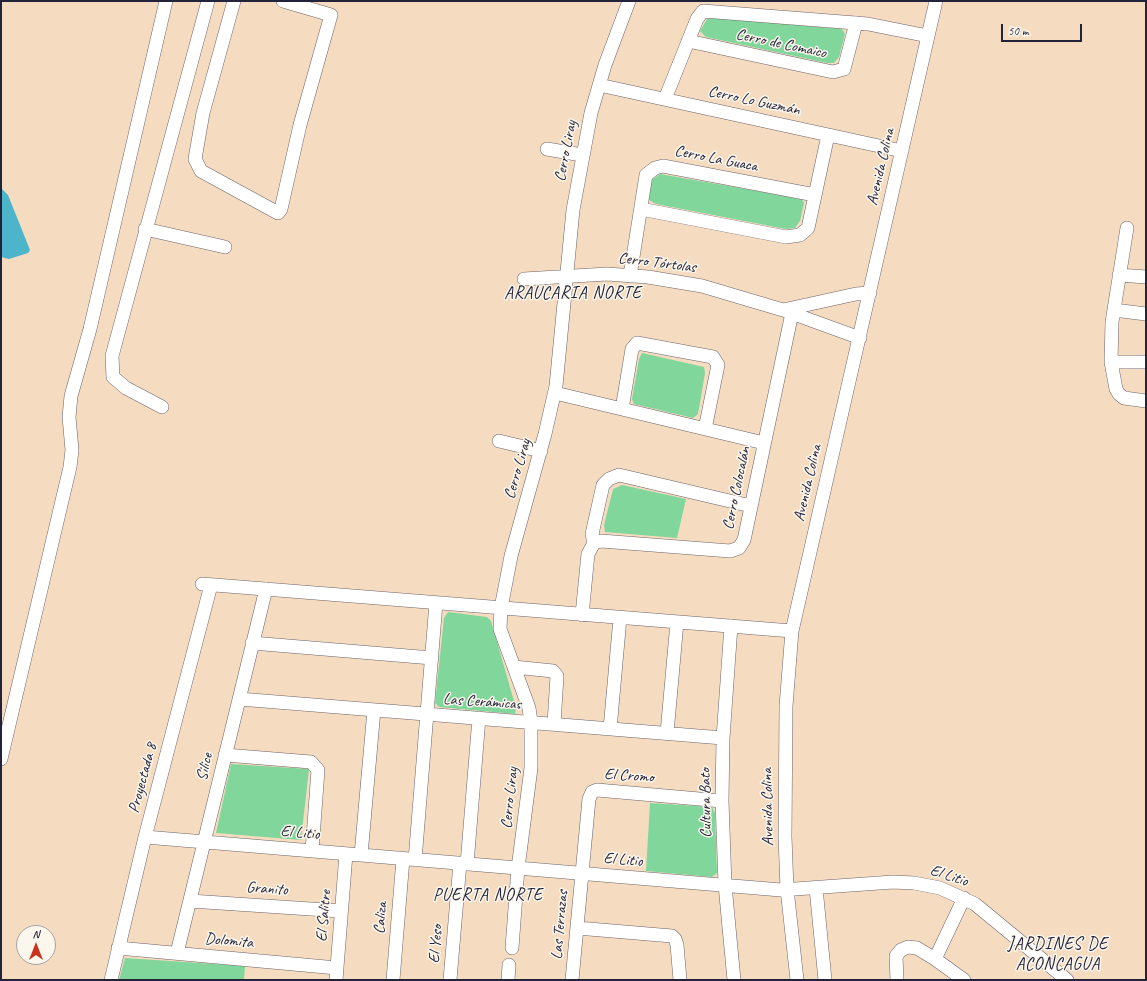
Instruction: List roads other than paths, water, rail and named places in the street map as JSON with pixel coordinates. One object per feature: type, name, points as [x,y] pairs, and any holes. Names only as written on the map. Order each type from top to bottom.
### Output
[{"type":"street","points":[[1,759],[70,467],[72,450],[69,417],[71,396],[90,328],[166,1]]},
{"type":"street","points":[[162,407],[126,388],[113,377],[112,356],[145,229],[208,1]]},
{"type":"street","points":[[234,1],[203,113],[195,159],[201,171],[278,213],[282,209],[300,125],[331,14],[284,1]]},
{"type":"street","name":"Cerro Liray","points":[[512,948],[518,868],[531,768],[531,722],[529,708],[500,629],[501,608],[511,556],[555,393],[573,210],[582,155],[605,64],[629,1]]},
{"type":"street","name":"Avenida Colina","points":[[797,980],[787,889],[785,837],[787,681],[792,631],[798,599],[860,338],[936,1]]},
{"type":"street","name":"Cerro de Comaico","points":[[666,99],[688,40],[697,19],[703,11],[868,24],[928,36]]},
{"type":"street","name":"Cerro de Comaico","points":[[688,40],[833,72],[844,68],[856,23]]},
{"type":"street","name":"Cerro Lo Guzmán","points":[[599,85],[902,151]]},
{"type":"street","points":[[641,209],[786,237],[800,235],[808,228],[828,135]]},
{"type":"street","points":[[547,149],[582,155]]},
{"type":"street","name":"Cerro La Guaca","points":[[630,276],[646,175],[655,168],[663,166],[815,196]]},
{"type":"street","points":[[1127,228],[1110,334],[1111,362],[1116,388],[1119,394],[1124,398],[1146,401]]},
{"type":"street","points":[[145,229],[225,248]]},
{"type":"street","name":"Cerro Tórtolas","points":[[524,278],[607,274],[702,286],[788,312],[860,338]]},
{"type":"street","points":[[1120,275],[1146,277]]},
{"type":"street","name":"Cerro Tórtolas","points":[[788,312],[856,294],[870,293]]},
{"type":"street","points":[[1114,310],[1146,314]]},
{"type":"street","name":"Cerro Colocalán","points":[[594,543],[601,541],[730,551],[739,548],[744,540],[764,443],[788,312]]},
{"type":"street","points":[[622,409],[632,349],[637,343],[713,357],[718,365],[704,429]]},
{"type":"street","points":[[1111,362],[1146,362]]},
{"type":"street","points":[[555,393],[764,443]]},
{"type":"street","points":[[499,441],[540,451]]},
{"type":"street","points":[[582,615],[588,554],[594,543],[592,534],[603,485],[609,479],[619,475],[751,506]]},
{"type":"street","name":"Proyectada 8","points":[[111,980],[206,584],[266,589]]},
{"type":"street","points":[[266,589],[792,631]]},
{"type":"street","name":"Silice","points":[[177,953],[266,589]]},
{"type":"street","name":"Caliza","points":[[393,980],[428,715],[436,603]]},
{"type":"street","points":[[610,729],[620,618]]},
{"type":"street","points":[[667,733],[677,622]]},
{"type":"street","name":"Cultura Bato","points":[[731,626],[723,738],[722,801],[725,885],[734,980]]},
{"type":"street","points":[[252,643],[432,658]]},
{"type":"street","points":[[514,667],[553,671],[557,676],[554,724]]},
{"type":"street","name":"Las Cerámicas","points":[[239,700],[723,738]]},
{"type":"street","points":[[362,855],[374,710]]},
{"type":"street","name":"El Yeso","points":[[450,980],[479,718]]},
{"type":"street","points":[[225,755],[311,762],[315,766],[318,770],[312,851]]},
{"type":"street","name":"El Cromo","points":[[582,873],[589,799],[592,792],[597,790],[722,801]]},
{"type":"street","name":"El Litio","points":[[145,837],[463,864],[787,889],[904,882],[940,888],[964,898],[985,911],[1067,980]]},
{"type":"street","name":"El Salitre","points":[[336,974],[346,854]]},
{"type":"street","name":"Las Terrazas","points":[[572,980],[582,873]]},
{"type":"street","points":[[816,888],[824,980]]},
{"type":"street","points":[[935,959],[964,898]]},
{"type":"street","name":"Granito","points":[[190,901],[342,911]]},
{"type":"street","points":[[577,928],[672,936],[676,939],[678,945],[680,980]]},
{"type":"street","points":[[897,980],[895,959],[898,952],[904,948],[913,947],[935,959],[964,980]]},
{"type":"street","name":"Dolomita","points":[[118,948],[177,953],[336,974]]},
{"type":"street","points":[[508,980],[509,965]]},
{"type":"water","points":[[1,188],[8,195],[30,250],[28,253],[9,259],[1,257]]},
{"type":"district","name":"ARAUCARIA NORTE","points":[[573,294]]},
{"type":"district","name":"PUERTA NORTE","points":[[488,896]]},
{"type":"district","name":"JARDINES DE ACONCAGUA","points":[[1058,955]]}]
